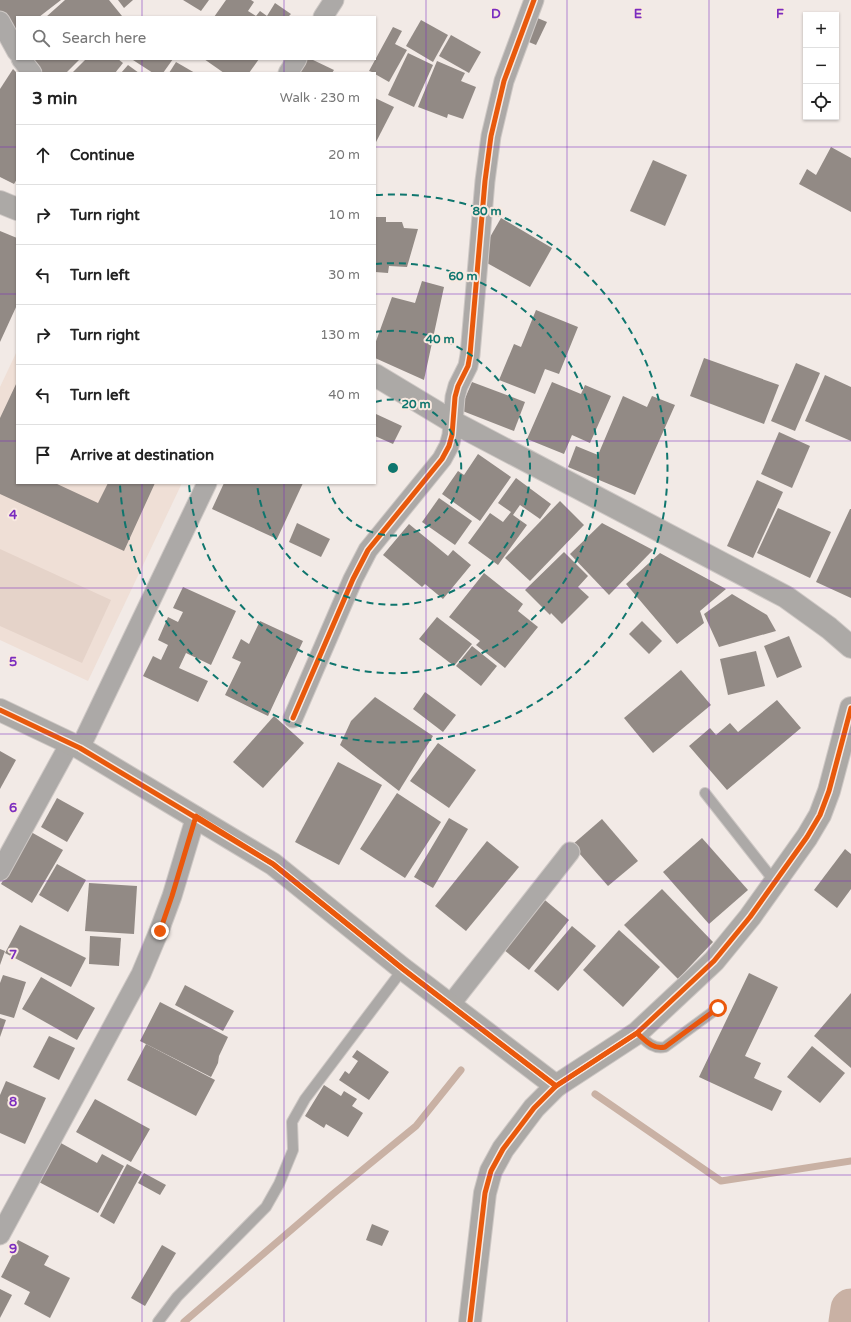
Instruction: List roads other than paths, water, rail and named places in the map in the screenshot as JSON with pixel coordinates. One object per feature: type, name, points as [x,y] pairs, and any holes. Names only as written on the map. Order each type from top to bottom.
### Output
[{"type":"street","points":[[324,16],[334,0]]},
{"type":"street","points":[[293,718],[368,550],[442,459],[449,446],[452,435],[455,397],[458,386],[468,366],[470,355],[485,181],[491,136],[504,81],[534,0]]},
{"type":"street","points":[[0,21],[16,50]]},
{"type":"street","points":[[22,60],[31,72]]},
{"type":"street","points":[[289,72],[296,60]]},
{"type":"street","points":[[0,202],[16,209]]},
{"type":"street","points":[[376,376],[453,422],[786,597],[829,628],[851,647]]},
{"type":"street","points":[[0,871],[75,746],[206,484]]},
{"type":"street","points":[[0,710],[75,746],[196,816],[273,864],[403,969],[556,1086]]},
{"type":"street","points":[[470,1322],[485,1193],[491,1171],[503,1149],[534,1108],[556,1086],[637,1033],[714,961],[775,882],[807,837],[820,815],[829,791],[850,718]]},
{"type":"street","points":[[3,1222],[141,974],[160,931],[196,816]]},
{"type":"street","points":[[450,1005],[570,852]]},
{"type":"lane","points":[[705,793],[775,882]]},
{"type":"lane","points":[[158,1322],[177,1297],[266,1207],[279,1184],[293,1150],[292,1122],[305,1098],[403,969]]},
{"type":"lane","points":[[637,1033],[651,1046],[661,1048],[665,1047],[718,1008]]},
{"type":"waterway","points":[[184,1322],[333,1194],[416,1126],[461,1070]]},
{"type":"waterway","points":[[595,1094],[721,1181],[851,1161]]},
{"type":"waterway","points":[[849,1322],[851,1309]]}]
